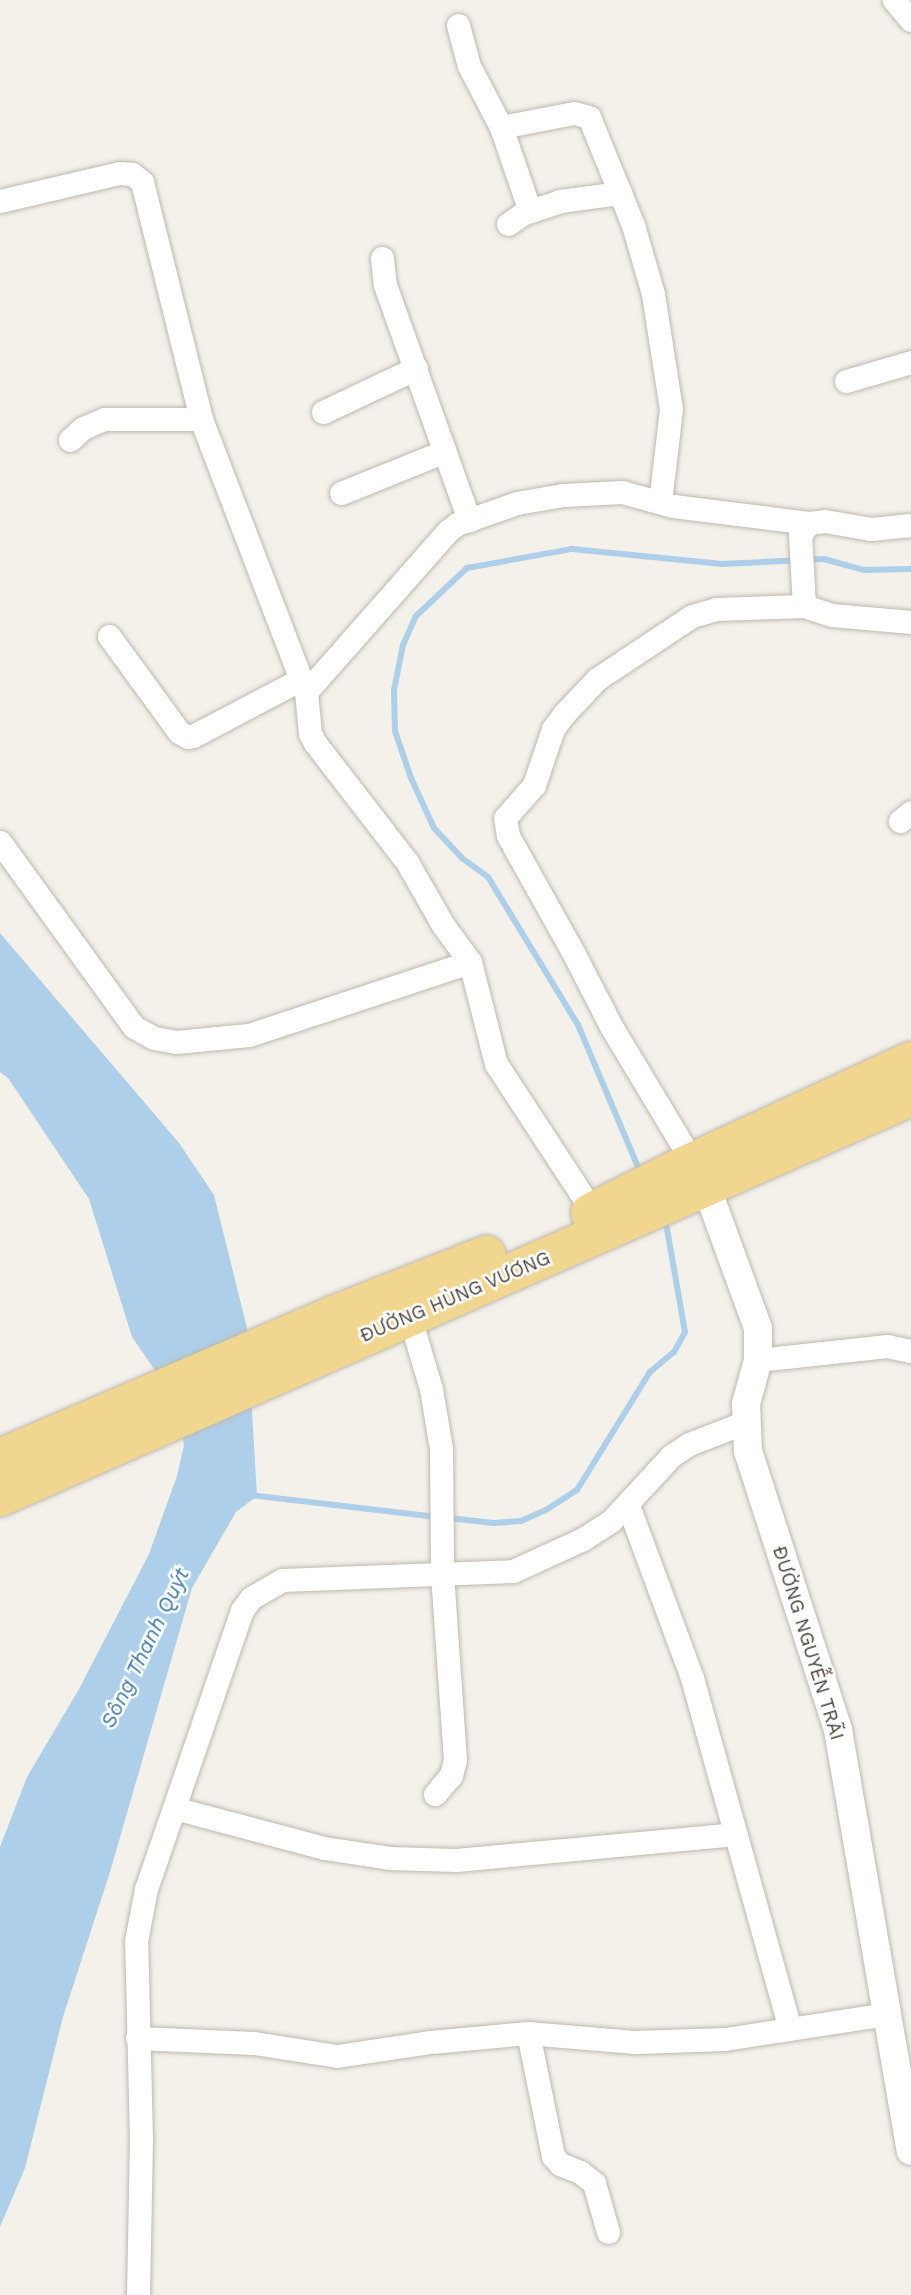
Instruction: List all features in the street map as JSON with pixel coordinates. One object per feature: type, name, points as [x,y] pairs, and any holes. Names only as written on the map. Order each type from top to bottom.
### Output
[{"type":"highway","name":"ĐƯỜNG HÙNG VƯƠNG","points":[[336,1331],[409,1315],[911,1061]]},
{"type":"highway","name":"ĐƯỜNG HÙNG VƯƠNG","points":[[692,1172],[911,1097]]},
{"type":"highway","name":"ĐƯỜNG HÙNG VƯƠNG","points":[[0,1497],[93,1439],[615,1211]]},
{"type":"highway","name":"ĐƯỜNG HÙNG VƯƠNG","points":[[0,1458],[93,1439]]},
{"type":"street","points":[[894,0],[911,20]]},
{"type":"street","points":[[458,25],[469,66],[501,127],[530,211]]},
{"type":"street","points":[[501,127],[574,113],[586,115],[620,193],[646,261],[671,410],[660,502]]},
{"type":"street","points":[[0,201],[119,173],[132,174],[142,183],[201,419],[304,685],[310,733],[407,862],[443,925],[470,962],[496,1064],[615,1211]]},
{"type":"street","points":[[508,224],[530,211],[560,201],[620,193]]},
{"type":"street","points":[[382,258],[385,285],[469,520]]},
{"type":"street","points":[[846,381],[911,362]]},
{"type":"street","points":[[323,412],[416,368]]},
{"type":"street","points":[[70,440],[83,428],[104,419],[201,419]]},
{"type":"street","points":[[341,493],[446,451]]},
{"type":"street","points":[[109,636],[179,732],[188,737],[304,685],[448,531],[469,520],[517,503],[563,495],[622,492],[660,502],[809,523],[825,521],[871,529],[911,525]]},
{"type":"street","points":[[804,606],[800,536],[809,523]]},
{"type":"street","points":[[692,1172],[612,1028],[504,823],[534,785],[553,729],[597,679],[648,643],[703,611],[804,606],[832,615],[911,622]]},
{"type":"street","points":[[0,842],[134,1027],[154,1038],[176,1042],[249,1035],[470,962]]},
{"type":"street","name":"ĐƯỜNG NGUYỄN TRÃI","points":[[692,1172],[755,1313],[758,1360],[746,1404],[748,1451],[838,1730],[887,2014],[908,2111],[911,2151]]},
{"type":"street","points":[[409,1315],[438,1417],[442,1574],[455,1760],[451,1775],[435,1794]]},
{"type":"street","points":[[758,1360],[887,1346],[911,1351]]},
{"type":"street","points":[[138,2295],[141,2139],[136,1941],[146,1889],[242,1610],[251,1598],[282,1580],[513,1571],[583,1539],[611,1521],[671,1456],[698,1440],[746,1422]]},
{"type":"street","points":[[628,1504],[692,1678],[790,2029]]},
{"type":"street","points":[[174,1808],[324,1848],[389,1858],[456,1860],[736,1835]]},
{"type":"street","points":[[137,2038],[254,2043],[337,2056],[431,2042],[528,2033],[635,2042],[725,2039],[887,2014]]},
{"type":"street","points":[[528,2033],[552,2156],[560,2164],[580,2172],[594,2183],[608,2232]]},
{"type":"water","name":"Sông Thanh Quýt","points":[[0,933],[179,1143],[214,1195],[247,1328],[257,1496],[236,1512],[192,1588],[110,1872],[63,2017],[25,2168],[0,2227],[0,1847],[27,1777],[79,1689],[149,1554],[177,1476],[184,1445],[174,1398],[132,1337],[89,1199],[8,1078],[0,1072]]},
{"type":"waterway","points":[[641,1174],[578,1025],[488,877],[462,858],[434,828],[411,778],[395,731],[394,690],[403,645],[416,616],[467,568],[572,549],[722,564],[824,559],[864,570],[911,569]]},
{"type":"waterway","points":[[448,1518],[494,1523],[521,1521],[546,1510],[577,1490],[650,1372],[674,1352],[685,1332],[665,1217]]},
{"type":"waterway","points":[[249,1495],[437,1517]]}]
